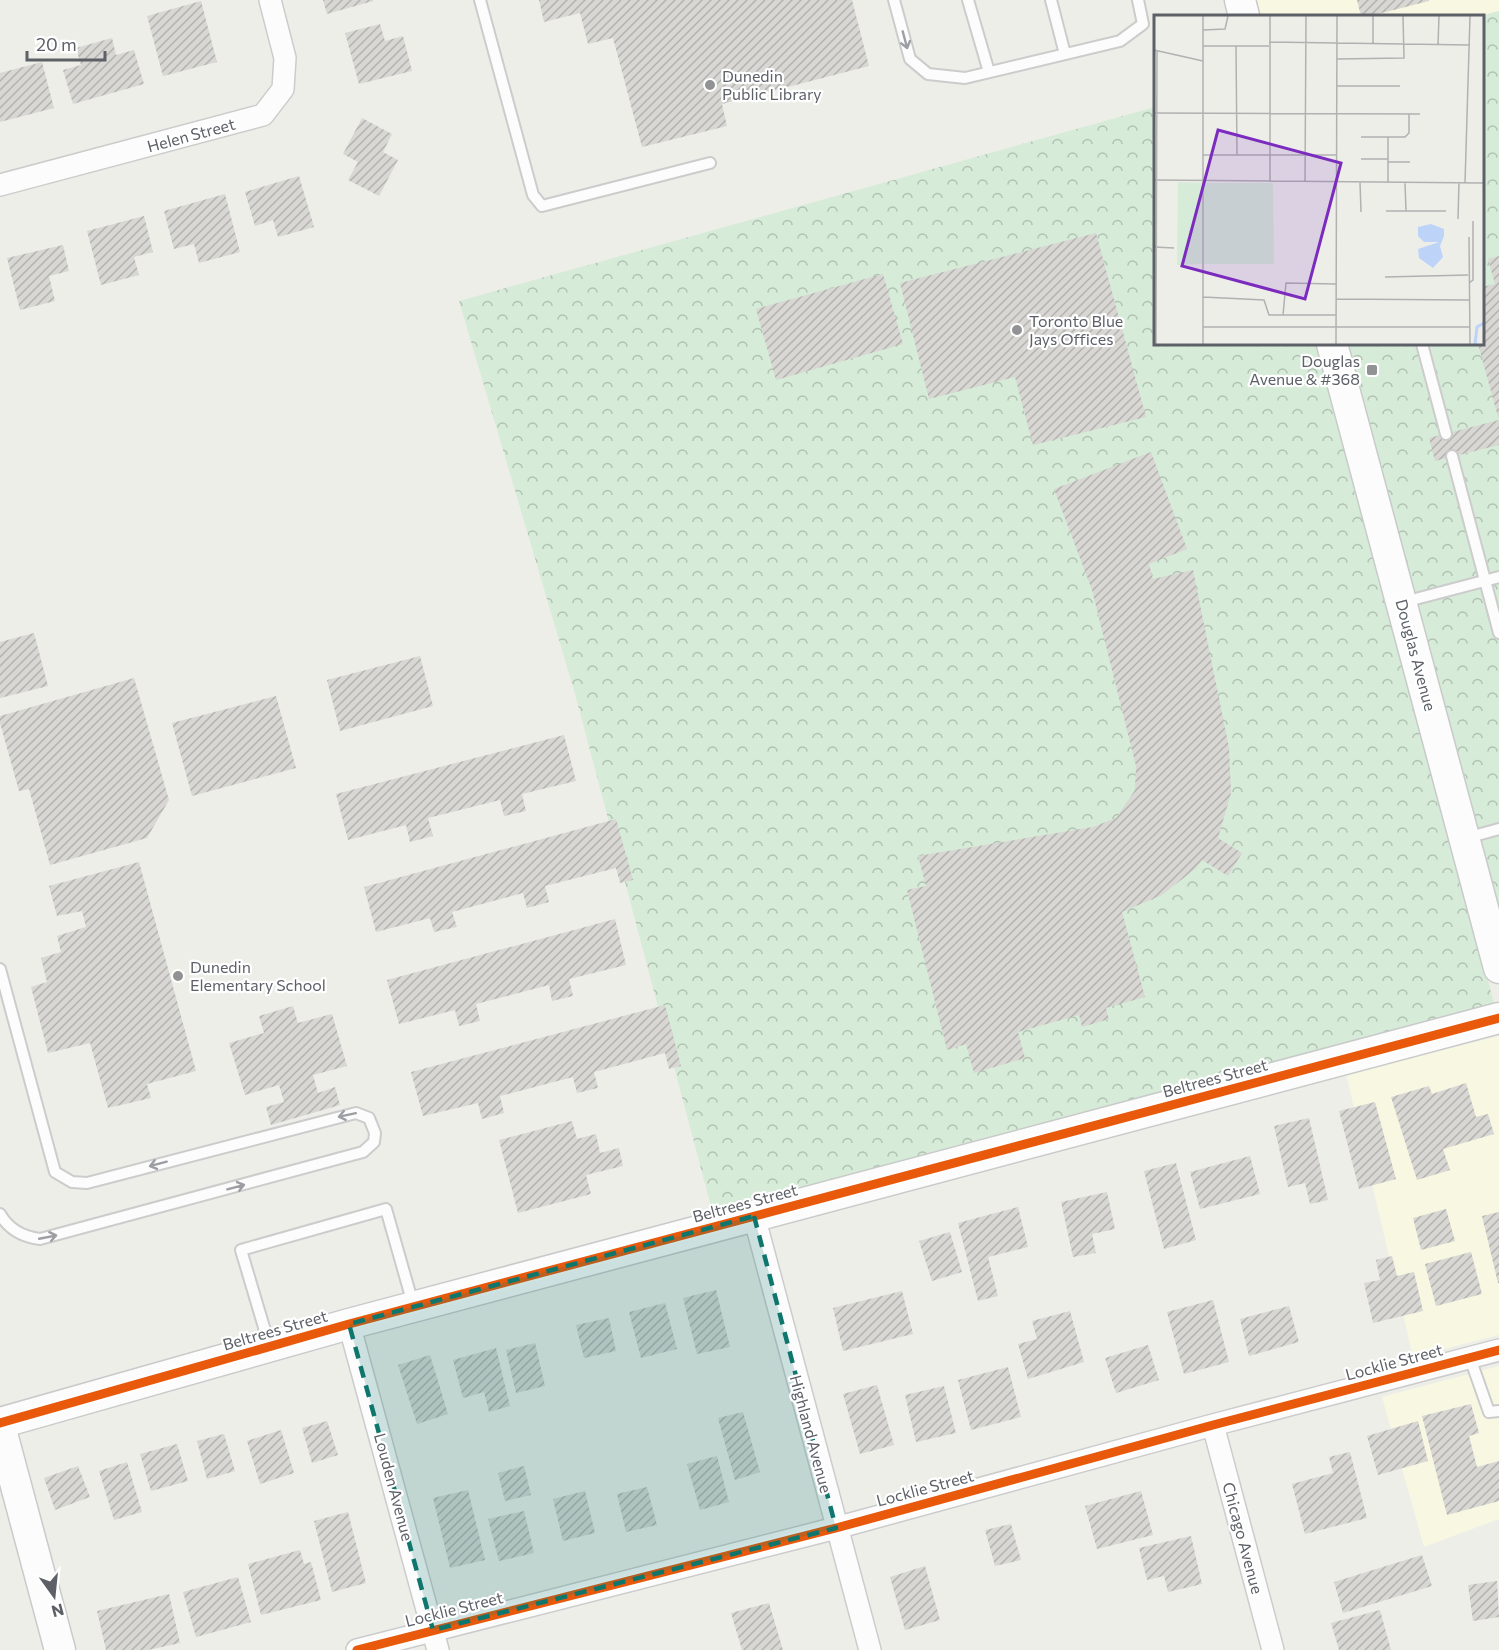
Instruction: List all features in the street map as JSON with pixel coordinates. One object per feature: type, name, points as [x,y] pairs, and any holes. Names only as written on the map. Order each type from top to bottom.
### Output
[{"type":"street","name":"Helen Street","points":[[0,185],[263,115],[283,89],[285,58],[270,0]]},
{"type":"street","points":[[1240,0],[1244,15]]},
{"type":"street","name":"Douglas Avenue","points":[[1332,345],[1499,968]]},
{"type":"street","name":"Beltrees Street","points":[[0,1425],[350,1324],[1499,1018]]},
{"type":"street","name":"Highland Avenue","points":[[754,1216],[870,1650]]},
{"type":"street","name":"Louden Avenue","points":[[350,1324],[435,1640]]},
{"type":"street","name":"Locklie Street","points":[[357,1650],[435,1640],[1213,1425],[1499,1350]]},
{"type":"street","points":[[0,1425],[60,1650]]},
{"type":"street","name":"Chicago Avenue","points":[[1213,1425],[1273,1650]]},
{"type":"lane","points":[[480,0],[533,195],[542,206],[710,163]]},
{"type":"lane","points":[[894,0],[910,59],[928,74],[965,78],[1120,41],[1143,24],[1138,0]]},
{"type":"lane","points":[[968,0],[989,72]]},
{"type":"lane","points":[[1051,0],[1065,54]]},
{"type":"lane","points":[[1422,345],[1446,434]]},
{"type":"lane","points":[[1452,456],[1499,633]]},
{"type":"lane","points":[[1401,603],[1499,577]]},
{"type":"lane","points":[[1465,838],[1499,829]]},
{"type":"lane","points":[[0,969],[55,1172],[72,1182],[87,1183],[356,1113],[369,1118],[375,1133],[374,1142],[363,1152],[40,1239],[27,1238],[14,1231],[0,1214]]},
{"type":"lane","points":[[269,1347],[241,1250],[386,1209],[414,1307]]},
{"type":"lane","points":[[1470,1358],[1489,1412],[1499,1411]]},
{"type":"highlighted area","points":[[754,1216],[836,1528],[433,1630],[349,1324]]},
{"type":"shaded area","points":[[1253,0],[1499,0],[1499,11],[1484,15],[1258,15]]},
{"type":"shaded area","points":[[1499,1036],[1499,1335],[1413,1357],[1346,1074]]},
{"type":"shaded area","points":[[1499,1366],[1499,1519],[1424,1547],[1382,1397]]},
{"type":"green space","points":[[1499,11],[1499,915],[1346,345],[1484,345],[1484,15]]},
{"type":"green space","points":[[1154,107],[1154,345],[1318,345],[1494,1003],[712,1210],[575,694],[459,301]]},
{"type":"building","points":[[323,0],[373,0],[373,1],[327,14]]},
{"type":"building","name":"Dunedin Public Library","points":[[539,0],[852,0],[869,66],[722,104],[727,126],[642,147],[613,38],[588,44],[580,13],[544,22]]},
{"type":"building","points":[[1357,0],[1429,0],[1374,15],[1361,15]]},
{"type":"building","points":[[201,1],[217,62],[163,76],[147,16]]},
{"type":"building","points":[[380,24],[385,41],[403,36],[412,71],[359,84],[345,33]]},
{"type":"building","points":[[112,38],[116,55],[134,50],[144,84],[73,104],[63,70],[81,65],[76,48]]},
{"type":"building","points":[[42,62],[54,108],[0,122],[0,73]]},
{"type":"building","points":[[362,118],[392,134],[383,152],[398,160],[379,196],[348,180],[358,162],[343,154]]},
{"type":"building","points":[[299,176],[314,227],[278,237],[273,220],[255,226],[245,192]]},
{"type":"building","points":[[225,194],[240,252],[199,263],[194,244],[174,249],[164,211]]},
{"type":"building","points":[[144,216],[153,252],[134,257],[139,275],[101,285],[87,231]]},
{"type":"building","name":"Toronto Blue Jays Offices","points":[[1096,233],[1146,417],[1033,445],[1015,377],[929,399],[900,283]]},
{"type":"building","points":[[63,245],[69,271],[49,276],[55,301],[20,310],[7,258]]},
{"type":"building","points":[[1499,256],[1499,417],[1478,345],[1484,345],[1484,287],[1495,284],[1488,259]]},
{"type":"building","points":[[883,274],[903,344],[776,380],[756,309]]},
{"type":"building","points":[[1499,420],[1499,445],[1435,461],[1429,438]]},
{"type":"building","points":[[1151,452],[1187,549],[1149,564],[1153,579],[1193,570],[1229,748],[1231,793],[1218,838],[1242,853],[1228,876],[1202,860],[1195,869],[1162,895],[1122,912],[1145,997],[1106,1008],[1109,1019],[1082,1027],[1079,1015],[1018,1032],[1025,1058],[974,1073],[966,1044],[947,1050],[907,890],[926,886],[918,856],[1093,827],[1116,818],[1135,790],[1136,766],[1092,590],[1054,489]]},
{"type":"building","points":[[34,633],[48,686],[0,698],[0,642]]},
{"type":"building","points":[[420,656],[433,706],[340,731],[327,680]]},
{"type":"building","points":[[134,678],[169,800],[147,838],[50,865],[29,789],[19,791],[0,716]]},
{"type":"building","points":[[276,696],[296,768],[192,796],[172,723]]},
{"type":"building","points":[[564,735],[576,781],[522,794],[526,811],[504,816],[500,800],[428,818],[433,836],[410,842],[406,825],[348,840],[336,794]]},
{"type":"building","points":[[616,819],[633,880],[620,883],[616,868],[545,886],[549,902],[527,908],[523,893],[452,912],[457,927],[434,932],[430,918],[376,932],[364,887]]},
{"type":"building","points":[[139,862],[196,1071],[147,1084],[151,1098],[108,1108],[90,1043],[48,1053],[31,987],[47,982],[41,958],[61,952],[57,936],[86,927],[82,911],[57,916],[49,886]]},
{"type":"building","points":[[615,919],[626,965],[569,979],[573,996],[552,1001],[549,985],[476,1004],[480,1021],[459,1026],[455,1010],[399,1024],[387,980]]},
{"type":"building","points":[[665,1005],[681,1066],[669,1069],[665,1053],[594,1072],[598,1088],[577,1093],[573,1077],[500,1096],[504,1113],[482,1119],[478,1103],[423,1116],[411,1072]]},
{"type":"building","points":[[293,1006],[298,1023],[332,1014],[347,1066],[313,1075],[318,1093],[335,1087],[340,1105],[271,1125],[266,1107],[284,1102],[279,1085],[245,1095],[229,1043],[264,1033],[259,1016]]},
{"type":"building","points":[[1466,1083],[1476,1117],[1488,1114],[1494,1134],[1443,1149],[1450,1170],[1417,1180],[1391,1097],[1429,1086],[1432,1094]]},
{"type":"building","points":[[1375,1102],[1396,1179],[1359,1189],[1339,1111]]},
{"type":"building","points":[[1309,1118],[1328,1200],[1310,1204],[1305,1183],[1288,1187],[1274,1126]]},
{"type":"building","points":[[572,1121],[577,1139],[596,1134],[600,1153],[619,1148],[623,1166],[586,1175],[591,1194],[518,1213],[499,1140]]},
{"type":"building","points":[[1250,1156],[1260,1194],[1200,1209],[1190,1172]]},
{"type":"building","points":[[1176,1163],[1196,1240],[1164,1249],[1144,1171]]},
{"type":"building","points":[[1107,1192],[1115,1229],[1092,1234],[1096,1253],[1073,1257],[1061,1202]]},
{"type":"building","points":[[1018,1207],[1028,1247],[988,1257],[998,1296],[978,1301],[958,1223]]},
{"type":"building","points":[[1446,1209],[1455,1241],[1421,1250],[1413,1218]]},
{"type":"building","points":[[1499,1212],[1499,1283],[1498,1283],[1482,1216]]},
{"type":"building","points":[[950,1232],[962,1272],[932,1281],[919,1241]]},
{"type":"building","points":[[1471,1252],[1482,1294],[1436,1306],[1425,1264]]},
{"type":"building","points":[[1392,1256],[1397,1276],[1414,1272],[1423,1311],[1373,1323],[1364,1283],[1380,1280],[1376,1260]]},
{"type":"building","points":[[716,1290],[730,1347],[697,1354],[683,1298]]},
{"type":"building","points":[[902,1291],[913,1334],[843,1351],[833,1308]]},
{"type":"building","points":[[1213,1300],[1229,1362],[1184,1374],[1167,1312]]},
{"type":"building","points":[[665,1303],[677,1349],[641,1358],[629,1312]]},
{"type":"building","points":[[1289,1306],[1299,1342],[1249,1356],[1240,1319]]},
{"type":"building","points":[[1070,1311],[1084,1362],[1028,1379],[1018,1344],[1037,1339],[1032,1321]]},
{"type":"building","points":[[609,1318],[616,1351],[584,1358],[576,1325]]},
{"type":"building","points":[[535,1343],[545,1386],[516,1393],[506,1350]]},
{"type":"building","points":[[1148,1345],[1159,1380],[1116,1393],[1105,1358]]},
{"type":"building","points":[[496,1348],[510,1406],[489,1412],[484,1392],[463,1398],[453,1360]]},
{"type":"building","points":[[430,1355],[448,1414],[417,1424],[398,1365]]},
{"type":"building","points":[[1008,1367],[1021,1417],[971,1430],[958,1380]]},
{"type":"building","points":[[877,1385],[894,1445],[860,1454],[843,1394]]},
{"type":"building","points":[[944,1386],[956,1433],[916,1442],[905,1395]]},
{"type":"building","points":[[1471,1404],[1479,1433],[1469,1436],[1477,1467],[1499,1461],[1499,1501],[1447,1515],[1422,1416]]},
{"type":"building","points":[[743,1412],[760,1472],[735,1480],[718,1418]]},
{"type":"building","points":[[327,1421],[338,1455],[312,1463],[302,1428]]},
{"type":"building","points":[[1418,1421],[1428,1461],[1378,1475],[1367,1436]]},
{"type":"building","points":[[281,1430],[294,1473],[260,1484],[247,1441]]},
{"type":"building","points":[[224,1434],[235,1471],[207,1479],[197,1441]]},
{"type":"building","points":[[177,1444],[188,1481],[151,1491],[140,1454]]},
{"type":"building","points":[[1350,1452],[1367,1518],[1305,1534],[1292,1484],[1333,1473],[1329,1457]]},
{"type":"building","points":[[717,1456],[729,1502],[700,1510],[687,1464]]},
{"type":"building","points":[[127,1462],[142,1512],[114,1520],[99,1471]]},
{"type":"building","points":[[78,1466],[90,1497],[55,1510],[44,1478]]},
{"type":"building","points":[[524,1466],[531,1495],[505,1501],[498,1473]]},
{"type":"building","points":[[647,1487],[657,1525],[626,1532],[617,1494]]},
{"type":"building","points":[[468,1490],[485,1560],[450,1568],[433,1498]]},
{"type":"building","points":[[585,1491],[595,1533],[563,1541],[553,1499]]},
{"type":"building","points":[[1141,1491],[1153,1535],[1097,1549],[1085,1506]]},
{"type":"building","points":[[524,1511],[534,1553],[499,1561],[488,1519]]},
{"type":"building","points":[[348,1512],[366,1583],[332,1592],[314,1521]]},
{"type":"building","points":[[1011,1524],[1021,1560],[995,1566],[985,1530]]},
{"type":"building","points":[[1191,1536],[1202,1584],[1168,1592],[1164,1576],[1147,1580],[1139,1548]]},
{"type":"building","points":[[300,1550],[304,1564],[311,1562],[321,1600],[261,1615],[248,1564]]},
{"type":"building","points":[[1422,1555],[1432,1586],[1343,1613],[1334,1582]]},
{"type":"building","points":[[925,1566],[940,1620],[905,1630],[890,1577]]},
{"type":"building","points":[[238,1577],[251,1622],[196,1637],[183,1592]]},
{"type":"building","points":[[1497,1581],[1499,1617],[1473,1621],[1468,1585]]},
{"type":"building","points":[[169,1594],[180,1643],[148,1650],[106,1650],[97,1611]]},
{"type":"building","points":[[769,1603],[783,1650],[742,1650],[731,1613]]},
{"type":"building","points":[[1380,1610],[1391,1650],[1339,1650],[1331,1623]]},
{"type":"cycle path","points":[[0,1423],[349,1324],[1499,1018]]},
{"type":"cycle path","points":[[357,1650],[836,1528],[1499,1350]]},
{"type":"place","name":"Dunedin Public Library","points":[[710,85]]},
{"type":"place","name":"Toronto Blue Jays Offices","points":[[1017,330]]},
{"type":"place","name":"Douglas Avenue & #368","points":[[1372,370]]},
{"type":"place","name":"Dunedin Elementary School","points":[[178,976]]}]
